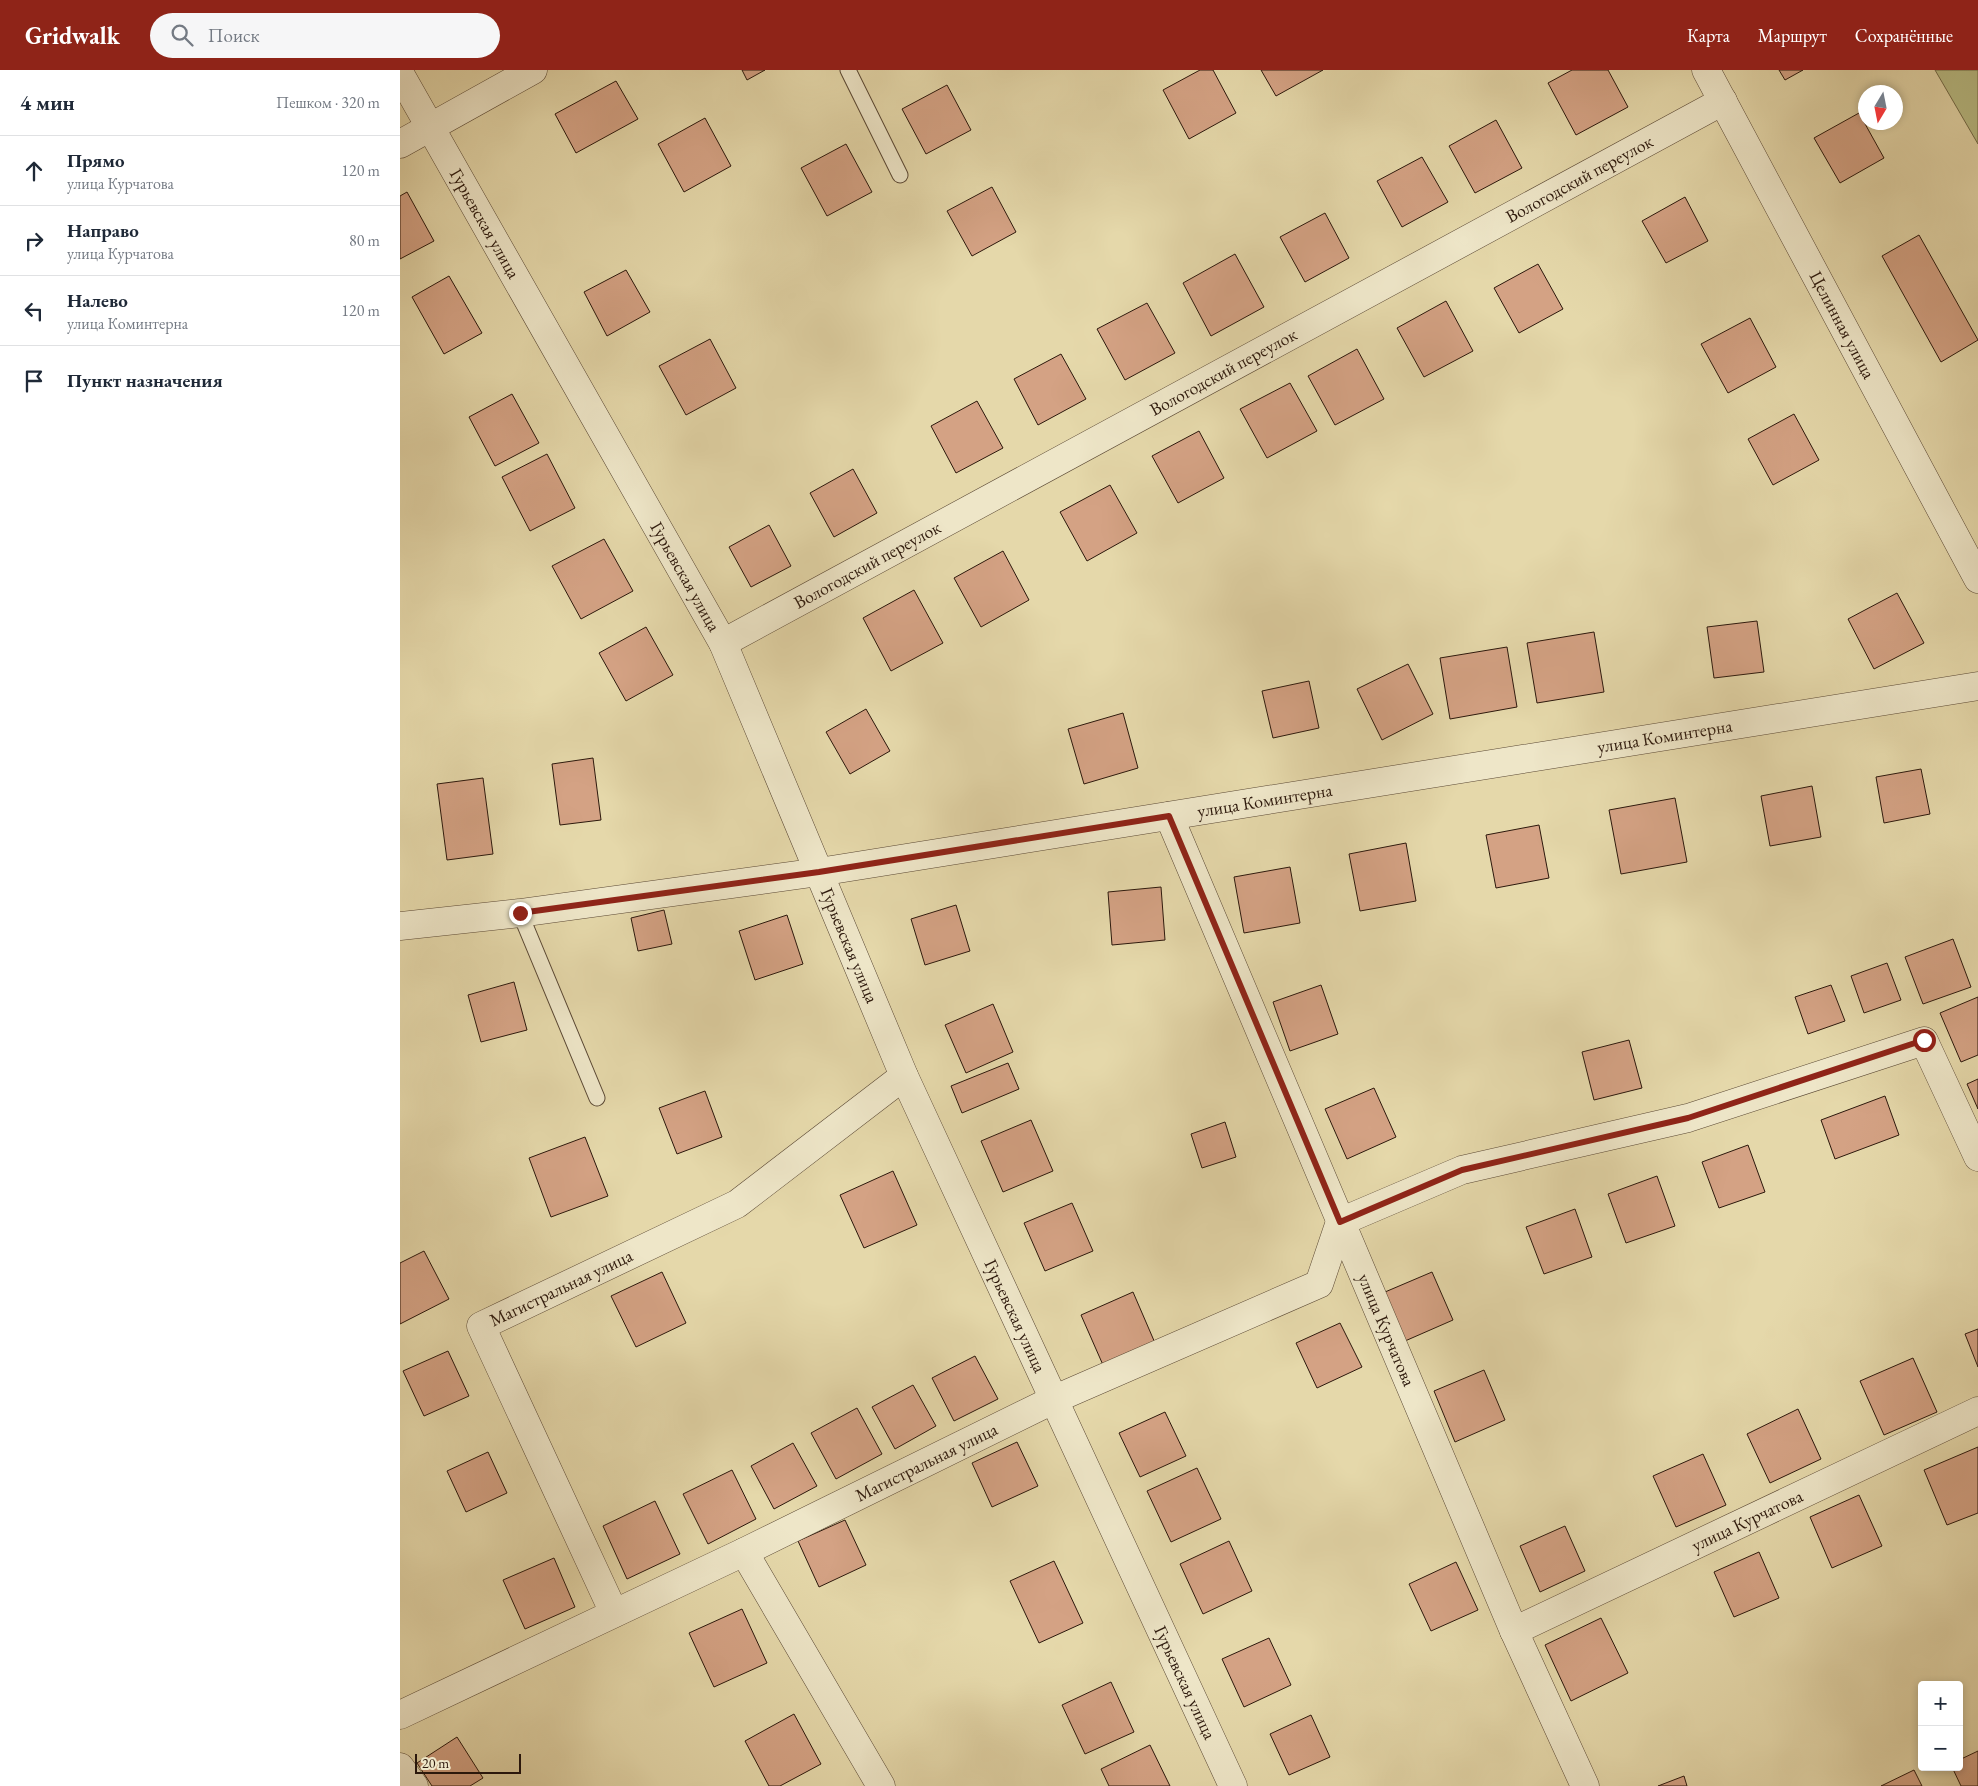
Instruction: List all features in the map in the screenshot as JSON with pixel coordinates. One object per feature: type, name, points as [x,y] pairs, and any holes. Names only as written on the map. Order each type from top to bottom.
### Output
[{"type":"street","points":[[400,144],[533,70]]},
{"type":"street","name":"Целинная улица","points":[[1706,70],[1978,579]]},
{"type":"street","name":"Гурьевская улица","points":[[400,74],[723,643],[904,1076],[1233,1786]]},
{"type":"street","name":"Вологодский переулок","points":[[723,643],[1723,102]]},
{"type":"street","name":"улица Коминтерна","points":[[400,926],[520,913],[819,872],[1978,686]]},
{"type":"street","name":"улица Курчатова","points":[[1169,816],[1514,1630],[1586,1786]]},
{"type":"street","points":[[1055,1399],[1320,1284],[1340,1222],[1462,1170],[1688,1118],[1924,1040],[1978,1157]]},
{"type":"street","name":"Магистральная улица","points":[[614,1613],[480,1326],[737,1204],[904,1076]]},
{"type":"street","name":"Магистральная улица","points":[[400,1715],[744,1552],[1055,1399]]},
{"type":"street","name":"улица Курчатова","points":[[1514,1630],[1978,1411]]},
{"type":"street","points":[[744,1552],[881,1786]]},
{"type":"street","points":[[400,1767],[414,1786]]},
{"type":"lane","points":[[848,70],[900,175]]},
{"type":"lane","points":[[520,913],[597,1098]]},
{"type":"green space","points":[[1935,70],[1978,70],[1978,144]]},
{"type":"building","points":[[742,70],[765,70],[747,80]]},
{"type":"building","points":[[1200,70],[1213,70],[1236,113],[1189,139],[1163,90]]},
{"type":"building","points":[[1261,70],[1323,70],[1276,96]]},
{"type":"building","points":[[1572,70],[1608,70],[1628,107],[1576,135],[1548,83]]},
{"type":"building","points":[[1779,70],[1803,70],[1785,80]]},
{"type":"building","points":[[616,81],[638,119],[576,153],[555,114]]},
{"type":"building","points":[[947,85],[971,130],[926,154],[902,109]]},
{"type":"building","points":[[1858,114],[1858,130],[1868,130],[1884,158],[1840,183],[1814,138]]},
{"type":"building","points":[[705,118],[731,166],[684,192],[658,144]]},
{"type":"building","points":[[1496,120],[1522,168],[1475,193],[1449,146]]},
{"type":"building","points":[[846,144],[872,192],[827,216],[801,168]]},
{"type":"building","points":[[1422,157],[1448,202],[1402,227],[1377,181]]},
{"type":"building","points":[[992,187],[1016,232],[972,256],[947,211]]},
{"type":"building","points":[[407,192],[434,241],[400,259],[400,196]]},
{"type":"building","points":[[1685,197],[1708,241],[1666,263],[1642,221]]},
{"type":"building","points":[[1325,213],[1349,258],[1305,282],[1280,237]]},
{"type":"building","points":[[1919,235],[1978,340],[1941,362],[1882,256]]},
{"type":"building","points":[[1235,254],[1264,307],[1211,336],[1183,283]]},
{"type":"building","points":[[1538,264],[1563,309],[1519,333],[1494,288]]},
{"type":"building","points":[[626,270],[650,312],[607,336],[584,292]]},
{"type":"building","points":[[449,276],[482,333],[444,354],[412,297]]},
{"type":"building","points":[[1446,301],[1473,351],[1424,377],[1397,328]]},
{"type":"building","points":[[1147,303],[1175,353],[1125,380],[1097,329]]},
{"type":"building","points":[[1750,318],[1776,367],[1728,393],[1701,344]]},
{"type":"building","points":[[710,339],[736,388],[686,415],[659,366]]},
{"type":"building","points":[[1357,349],[1384,399],[1335,425],[1308,376]]},
{"type":"building","points":[[1061,354],[1086,399],[1038,425],[1014,379]]},
{"type":"building","points":[[1290,383],[1317,431],[1267,458],[1240,409]]},
{"type":"building","points":[[512,394],[539,443],[495,466],[469,417]]},
{"type":"building","points":[[977,401],[1003,448],[956,473],[931,426]]},
{"type":"building","points":[[1794,414],[1819,460],[1773,485],[1748,439]]},
{"type":"building","points":[[1199,431],[1224,478],[1178,503],[1152,456]]},
{"type":"building","points":[[547,454],[575,508],[530,531],[502,477]]},
{"type":"building","points":[[853,469],[877,513],[834,537],[810,493]]},
{"type":"building","points":[[1110,485],[1137,533],[1087,561],[1060,512]]},
{"type":"building","points":[[769,525],[791,566],[751,587],[729,547]]},
{"type":"building","points":[[604,539],[633,591],[581,619],[552,566]]},
{"type":"building","points":[[1003,551],[1029,600],[981,627],[954,578]]},
{"type":"building","points":[[914,590],[943,643],[891,671],[863,618]]},
{"type":"building","points":[[1897,593],[1924,643],[1874,669],[1848,619]]},
{"type":"building","points":[[1757,621],[1764,672],[1714,678],[1707,627]]},
{"type":"building","points":[[646,627],[673,675],[626,701],[599,653]]},
{"type":"building","points":[[1594,632],[1604,692],[1537,703],[1527,643]]},
{"type":"building","points":[[1507,647],[1517,707],[1450,719],[1440,658]]},
{"type":"building","points":[[1408,664],[1433,714],[1382,740],[1357,689]]},
{"type":"building","points":[[1309,681],[1319,728],[1273,738],[1262,691]]},
{"type":"building","points":[[866,709],[890,751],[850,774],[826,732]]},
{"type":"building","points":[[1123,713],[1138,768],[1084,784],[1068,729]]},
{"type":"building","points":[[593,758],[601,820],[560,825],[552,764]]},
{"type":"building","points":[[1921,769],[1930,814],[1884,823],[1876,777]]},
{"type":"building","points":[[483,778],[493,854],[447,860],[437,784]]},
{"type":"building","points":[[1812,786],[1821,837],[1770,846],[1761,796]]},
{"type":"building","points":[[1675,798],[1687,862],[1621,874],[1609,810]]},
{"type":"building","points":[[1539,825],[1549,878],[1496,888],[1486,835]]},
{"type":"building","points":[[1406,843],[1416,901],[1360,911],[1349,854]]},
{"type":"building","points":[[1290,867],[1300,923],[1244,933],[1234,877]]},
{"type":"building","points":[[1161,887],[1165,940],[1112,945],[1108,892]]},
{"type":"building","points":[[956,905],[970,951],[925,965],[911,919]]},
{"type":"building","points":[[664,910],[672,944],[638,951],[631,918]]},
{"type":"building","points":[[787,915],[803,964],[755,980],[739,931]]},
{"type":"building","points":[[1953,939],[1971,987],[1923,1004],[1905,957]]},
{"type":"building","points":[[1887,963],[1901,1000],[1864,1013],[1851,976]]},
{"type":"building","points":[[514,982],[527,1030],[481,1042],[468,995]]},
{"type":"building","points":[[1321,985],[1338,1034],[1290,1051],[1273,1002]]},
{"type":"building","points":[[1831,985],[1845,1021],[1808,1034],[1795,997]]},
{"type":"building","points":[[1978,997],[1978,1055],[1961,1062],[1940,1013]]},
{"type":"building","points":[[993,1004],[1013,1052],[966,1073],[945,1025]]},
{"type":"building","points":[[1629,1040],[1642,1088],[1594,1100],[1582,1052]]},
{"type":"building","points":[[1008,1063],[1019,1089],[962,1113],[951,1086]]},
{"type":"building","points":[[1978,1079],[1978,1109],[1967,1084]]},
{"type":"building","points":[[1374,1088],[1396,1137],[1347,1159],[1325,1109]]},
{"type":"building","points":[[705,1091],[722,1137],[677,1154],[659,1108]]},
{"type":"building","points":[[1885,1096],[1899,1135],[1835,1159],[1821,1120]]},
{"type":"building","points":[[1031,1120],[1053,1171],[1003,1192],[981,1141]]},
{"type":"building","points":[[1225,1122],[1236,1157],[1202,1168],[1191,1134]]},
{"type":"building","points":[[585,1137],[608,1196],[551,1217],[529,1158]]},
{"type":"building","points":[[1748,1145],[1765,1192],[1719,1208],[1702,1162]]},
{"type":"building","points":[[893,1171],[917,1225],[864,1248],[840,1195]]},
{"type":"building","points":[[1657,1176],[1675,1226],[1626,1243],[1608,1194]]},
{"type":"building","points":[[1072,1203],[1093,1251],[1045,1271],[1024,1223]]},
{"type":"building","points":[[1575,1209],[1592,1257],[1544,1274],[1526,1227]]},
{"type":"building","points":[[424,1251],[449,1299],[400,1324],[400,1263]]},
{"type":"building","points":[[662,1272],[686,1323],[636,1347],[611,1296]]},
{"type":"building","points":[[1432,1272],[1453,1320],[1405,1341],[1385,1292]]},
{"type":"building","points":[[1133,1292],[1155,1343],[1103,1365],[1081,1315]]},
{"type":"building","points":[[1340,1323],[1362,1367],[1317,1388],[1296,1343]]},
{"type":"building","points":[[1978,1329],[1978,1367],[1965,1334]]},
{"type":"building","points":[[448,1351],[469,1396],[424,1416],[403,1371]]},
{"type":"building","points":[[975,1356],[998,1399],[954,1421],[932,1378]]},
{"type":"building","points":[[1913,1358],[1937,1412],[1884,1435],[1860,1381]]},
{"type":"building","points":[[1484,1370],[1505,1420],[1455,1442],[1434,1391]]},
{"type":"building","points":[[913,1385],[936,1426],[895,1449],[872,1407]]},
{"type":"building","points":[[857,1408],[882,1454],[836,1479],[811,1433]]},
{"type":"building","points":[[1798,1409],[1821,1459],[1770,1483],[1747,1434]]},
{"type":"building","points":[[1165,1412],[1186,1456],[1140,1477],[1119,1433]]},
{"type":"building","points":[[1017,1442],[1038,1486],[992,1507],[972,1463]]},
{"type":"building","points":[[793,1443],[817,1486],[774,1509],[751,1466]]},
{"type":"building","points":[[1978,1447],[1978,1513],[1947,1525],[1924,1470]]},
{"type":"building","points":[[488,1452],[507,1493],[466,1512],[447,1471]]},
{"type":"building","points":[[1703,1454],[1726,1505],[1676,1527],[1653,1476]]},
{"type":"building","points":[[1197,1468],[1221,1519],[1171,1542],[1147,1491]]},
{"type":"building","points":[[732,1470],[756,1519],[708,1544],[683,1494]]},
{"type":"building","points":[[1859,1495],[1882,1546],[1832,1568],[1810,1517]]},
{"type":"building","points":[[655,1501],[680,1554],[627,1579],[603,1526]]},
{"type":"building","points":[[845,1520],[866,1565],[819,1587],[798,1541]]},
{"type":"building","points":[[1565,1526],[1585,1571],[1540,1592],[1520,1546]]},
{"type":"building","points":[[1229,1541],[1252,1591],[1203,1614],[1180,1564]]},
{"type":"building","points":[[1759,1552],[1779,1598],[1734,1617],[1714,1572]]},
{"type":"building","points":[[554,1558],[575,1607],[525,1629],[503,1580]]},
{"type":"building","points":[[1054,1561],[1083,1623],[1039,1643],[1010,1581]]},
{"type":"building","points":[[1456,1562],[1478,1610],[1431,1631],[1409,1584]]},
{"type":"building","points":[[742,1609],[767,1663],[714,1687],[689,1633]]},
{"type":"building","points":[[1601,1618],[1628,1673],[1571,1701],[1545,1645]]},
{"type":"building","points":[[1269,1638],[1291,1685],[1244,1707],[1222,1659]]},
{"type":"building","points":[[1111,1682],[1134,1732],[1085,1754],[1062,1705]]},
{"type":"building","points":[[794,1714],[821,1764],[780,1786],[769,1786],[745,1741]]},
{"type":"building","points":[[1311,1715],[1330,1757],[1289,1775],[1270,1734]]},
{"type":"building","points":[[457,1737],[483,1778],[470,1786],[432,1786],[417,1763]]},
{"type":"building","points":[[1150,1745],[1170,1786],[1109,1786],[1101,1769]]},
{"type":"building","points":[[1978,1751],[1978,1786],[1961,1786],[1954,1771],[1963,1771],[1963,1758]]},
{"type":"building","points":[[1914,1770],[1922,1786],[1881,1786]]},
{"type":"building","points":[[1684,1776],[1687,1786],[1658,1786]]},
{"type":"route","points":[[520,913],[819,872],[1169,816],[1340,1222],[1462,1170],[1688,1118],[1924,1040]]}]
